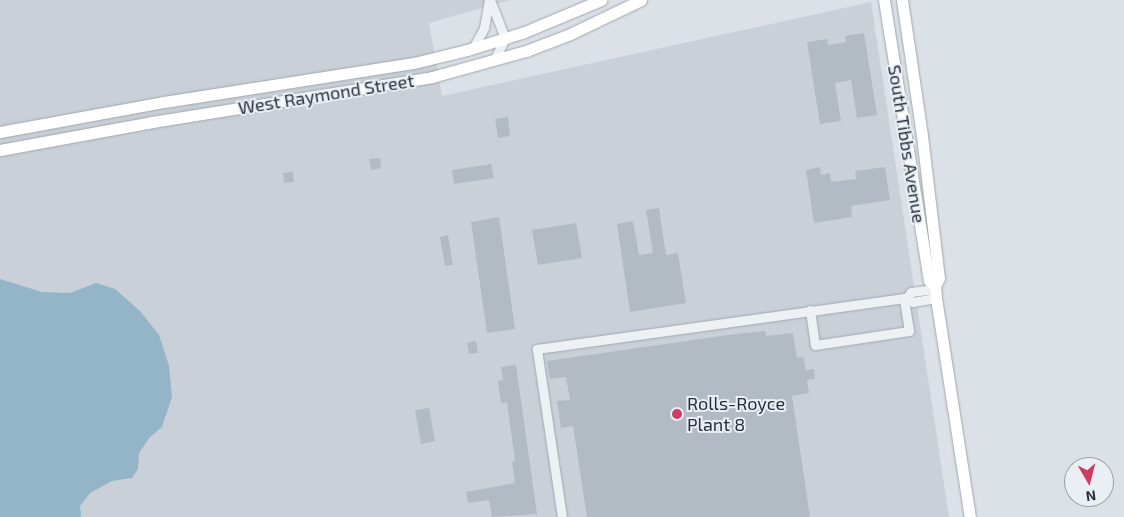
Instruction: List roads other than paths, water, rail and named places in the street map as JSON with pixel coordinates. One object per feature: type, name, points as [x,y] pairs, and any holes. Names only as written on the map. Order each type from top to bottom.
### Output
[{"type":"main road","name":"West Raymond Street","points":[[0,132],[142,106],[406,65],[474,48],[553,22],[601,0]]},
{"type":"main road","name":"West Raymond Street","points":[[0,150],[144,123],[368,89],[432,77],[494,61],[568,35],[641,0]]},
{"type":"main road","name":"South Tibbs Avenue","points":[[884,0],[929,280],[935,291],[970,517]]},
{"type":"main road","name":"South Tibbs Avenue","points":[[902,0],[922,136],[937,259],[939,278],[935,291]]},
{"type":"main road","points":[[142,106],[144,123]]},
{"type":"lane","points":[[489,0],[501,24],[505,38],[494,61]]},
{"type":"lane","points":[[474,48],[484,28],[489,0]]},
{"type":"lane","points":[[562,517],[537,349],[906,298],[913,302],[935,291]]},
{"type":"lane","points":[[810,310],[815,345],[909,331],[906,298]]},
{"type":"water","points":[[0,279],[42,292],[70,293],[96,283],[115,289],[140,311],[159,335],[169,366],[172,397],[162,427],[150,437],[139,453],[138,469],[132,478],[112,481],[90,493],[80,506],[81,517],[0,517]]},
{"type":"place","name":"Rolls-Royce Plant 8","points":[[677,414]]}]
